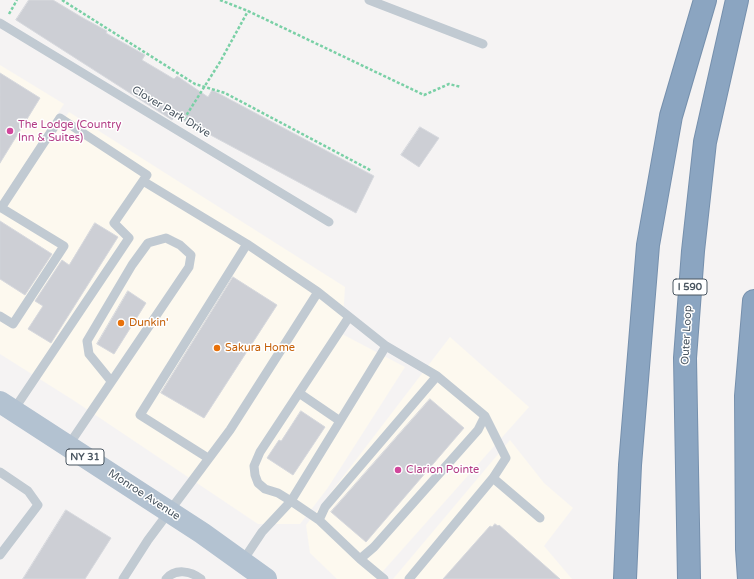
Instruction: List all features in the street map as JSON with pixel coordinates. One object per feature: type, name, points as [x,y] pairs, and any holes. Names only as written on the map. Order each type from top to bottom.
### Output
[{"type":"highway","points":[[625,579],[630,465],[648,245],[671,116],[705,0]]},
{"type":"highway","name":"Outer Loop","points":[[689,579],[685,358],[693,251],[705,142],[737,0]]},
{"type":"highway","points":[[749,579],[747,550],[746,396],[754,301]]},
{"type":"main road","name":"Monroe Avenue","points":[[7,407],[169,511],[266,579]]},
{"type":"lane","points":[[369,0],[483,44]]},
{"type":"lane","name":"Clover Park Drive","points":[[0,23],[329,222]]},
{"type":"lane","points":[[0,316],[13,324],[64,246],[1,207],[60,118],[147,175],[114,223],[129,238],[7,407]]},
{"type":"lane","points":[[143,181],[247,244],[318,292],[386,346],[437,376],[485,416],[506,458],[493,478],[409,579]]},
{"type":"lane","points":[[68,446],[111,381],[190,268],[191,255],[180,245],[166,238],[148,243],[132,266],[87,341],[89,354],[111,381]]},
{"type":"lane","points":[[208,458],[140,415],[247,244]]},
{"type":"lane","points":[[123,579],[169,511],[230,430],[318,292]]},
{"type":"lane","points":[[349,317],[260,452],[254,466],[255,475],[258,483],[265,489],[278,493],[319,520],[360,559],[384,579]]},
{"type":"lane","points":[[242,562],[262,532],[291,501],[386,346]]},
{"type":"lane","points":[[319,520],[325,507],[437,376]]},
{"type":"lane","points":[[298,393],[340,421]]},
{"type":"lane","points":[[360,559],[374,547],[478,430],[485,416]]},
{"type":"lane","points":[[0,472],[28,491],[38,505],[0,555]]},
{"type":"lane","points":[[493,478],[540,518]]},
{"type":"lane","points":[[166,579],[180,571],[195,575],[201,579]]},
{"type":"path","points":[[62,0],[195,84],[225,93],[372,171]]},
{"type":"path","points":[[220,0],[424,94],[449,84],[461,87]]},
{"type":"path","points":[[177,130],[220,62],[248,12]]},
{"type":"shaded area","points":[[0,65],[64,104],[0,202]]},
{"type":"shaded area","points":[[69,112],[345,287],[342,334],[405,367],[327,489],[300,524],[258,524],[73,400],[0,354],[0,212]]},
{"type":"shaded area","points":[[450,337],[529,407],[376,579],[337,579],[310,553],[306,525]]},
{"type":"shaded area","points":[[510,440],[544,483],[573,508],[544,546],[572,579],[393,579]]},
{"type":"building","points":[[29,0],[53,0],[145,55],[142,60],[174,79],[177,76],[208,97],[212,90],[374,176],[356,213],[175,116],[172,120],[16,20]]},
{"type":"building","name":"The Lodge (Country Inn & Suites)","points":[[0,73],[40,98],[0,163]]},
{"type":"building","points":[[420,127],[439,138],[419,167],[401,155]]},
{"type":"building","points":[[0,221],[52,254],[25,295],[0,279]]},
{"type":"building","points":[[95,223],[118,237],[51,343],[28,329],[43,306],[35,301],[62,260],[69,265]]},
{"type":"building","name":"Sakura Home","points":[[233,277],[277,305],[204,418],[161,393]]},
{"type":"building","name":"Dunkin'","points":[[128,291],[146,303],[114,354],[97,344]]},
{"type":"building","name":"Clarion Pointe","points":[[430,399],[464,428],[366,542],[331,512]]},
{"type":"building","points":[[301,411],[325,427],[293,475],[267,458],[279,440],[281,441]]},
{"type":"building","points":[[66,510],[111,538],[85,579],[23,579]]},
{"type":"building","points":[[495,524],[498,526],[499,525],[560,579],[443,579],[490,526],[492,527]]},
{"type":"place","name":"The Lodge (Country Inn & Suites)","points":[[10,131]]},
{"type":"place","name":"Dunkin'","points":[[121,323]]},
{"type":"place","name":"Sakura Home","points":[[217,348]]},
{"type":"place","name":"Clarion Pointe","points":[[398,470]]}]
